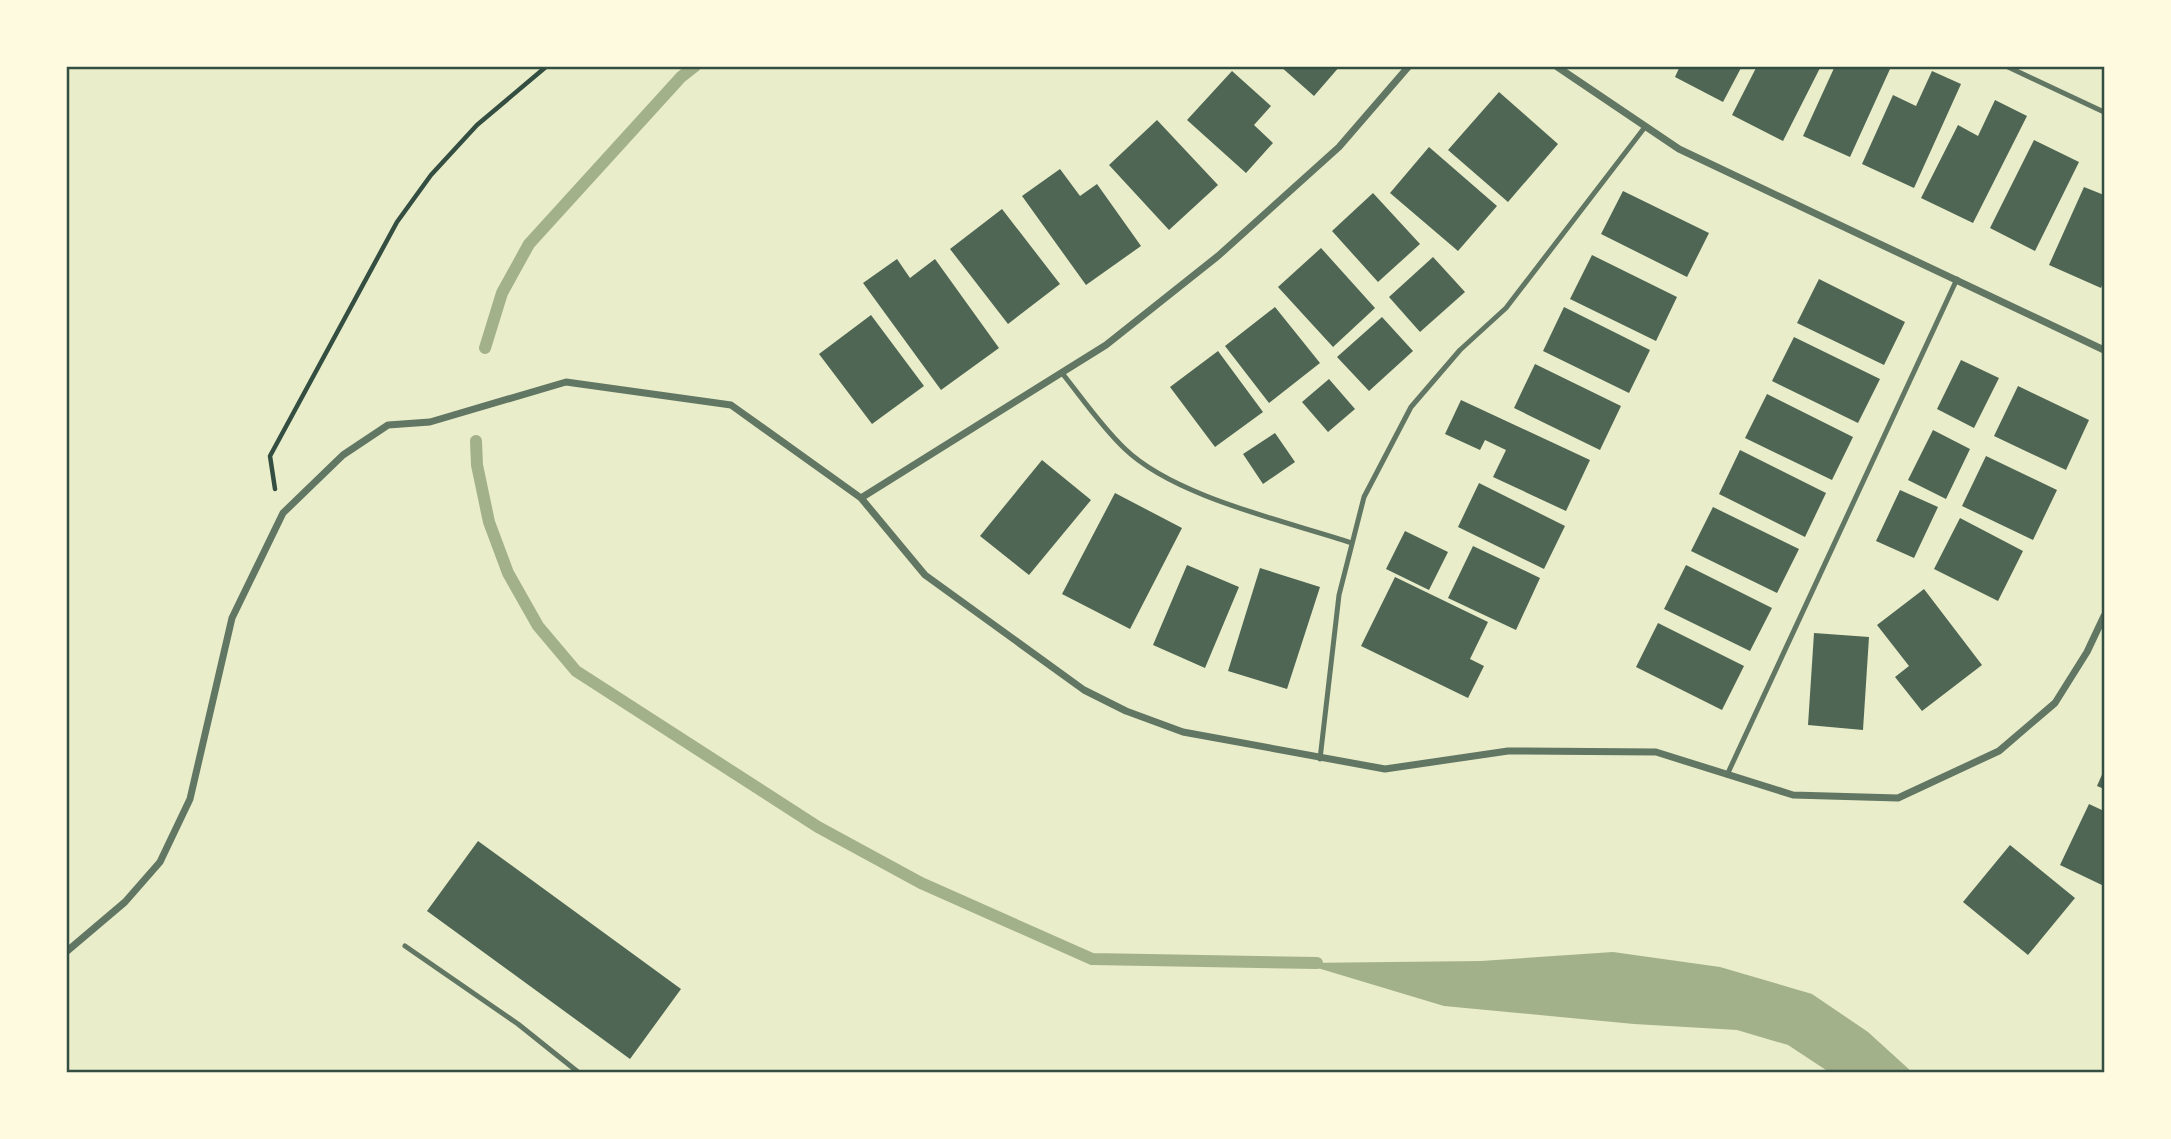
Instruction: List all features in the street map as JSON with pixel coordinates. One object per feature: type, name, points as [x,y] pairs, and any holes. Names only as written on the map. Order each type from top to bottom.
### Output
[{"type":"street","points":[[861,498],[1106,345],[1218,256],[1339,147],[1409,66]]},
{"type":"street","points":[[1556,66],[1679,149],[2105,350]]},
{"type":"street","points":[[66,951],[125,902],[160,862],[190,799],[232,618],[283,513],[343,455],[388,425],[430,422],[566,382],[731,405],[861,498],[925,575],[1084,690],[1126,711],[1183,732],[1385,769],[1508,751],[1656,752],[1793,795],[1898,798],[1999,751],[2055,703],[2087,652],[2105,616]]},
{"type":"lane","points":[[2006,66],[2105,112]]},
{"type":"lane","points":[[1320,759],[1339,595],[1364,497],[1411,407],[1460,350],[1506,308],[1646,127]]},
{"type":"lane","points":[[1727,775],[1957,279]]},
{"type":"lane","points":[[1062,373],[1125,449],[1156,471],[1209,496],[1352,543]]},
{"type":"lane","points":[[405,946],[518,1024],[579,1073]]},
{"type":"path","points":[[283,513],[271,479],[270,456],[397,222],[431,175],[477,125],[547,66]]},
{"type":"shaded area","points":[[1613,952],[1720,967],[1812,994],[1868,1032],[1912,1072],[1829,1072],[1788,1045],[1737,1030],[1634,1024],[1444,1006],[1301,963],[1481,961]]},
{"type":"building","points":[[1280,66],[1340,66],[1314,96]]},
{"type":"building","points":[[1680,66],[1742,66],[1723,102],[1675,77]]},
{"type":"building","points":[[1757,66],[1821,66],[1783,141],[1732,115]]},
{"type":"building","points":[[1835,66],[1890,69],[1850,157],[1803,136]]},
{"type":"building","points":[[1232,71],[1271,106],[1254,125],[1273,143],[1246,173],[1187,120]]},
{"type":"building","points":[[1932,71],[1961,84],[1914,188],[1862,164],[1893,95],[1916,106]]},
{"type":"building","points":[[1499,92],[1558,144],[1508,202],[1448,150]]},
{"type":"building","points":[[1995,100],[2027,116],[1973,223],[1921,198],[1958,125],[1978,136]]},
{"type":"building","points":[[1157,120],[1218,185],[1169,230],[1109,165]]},
{"type":"building","points":[[2034,140],[2079,162],[2035,251],[1990,228]]},
{"type":"building","points":[[1429,147],[1497,206],[1458,251],[1390,193]]},
{"type":"building","points":[[1060,169],[1080,196],[1097,184],[1141,246],[1086,285],[1022,196]]},
{"type":"building","points":[[2084,187],[2104,195],[2104,280],[2101,288],[2049,265]]},
{"type":"building","points":[[1623,191],[1709,233],[1687,277],[1601,234]]},
{"type":"building","points":[[1373,193],[1420,244],[1378,282],[1332,231]]},
{"type":"building","points":[[1002,209],[1060,284],[1008,324],[950,249]]},
{"type":"building","points":[[1321,248],[1375,308],[1333,347],[1278,287]]},
{"type":"building","points":[[1592,255],[1677,297],[1656,341],[1570,299]]},
{"type":"building","points":[[1433,257],[1465,292],[1420,332],[1389,297]]},
{"type":"building","points":[[897,259],[910,278],[935,259],[999,348],[941,390],[863,283]]},
{"type":"building","points":[[1819,279],[1905,322],[1884,365],[1797,323]]},
{"type":"building","points":[[1275,307],[1320,363],[1269,403],[1225,346]]},
{"type":"building","points":[[1564,307],[1650,350],[1629,393],[1543,351]]},
{"type":"building","points":[[871,315],[924,386],[872,424],[819,354]]},
{"type":"building","points":[[1382,317],[1413,351],[1369,391],[1337,357]]},
{"type":"building","points":[[1794,337],[1880,379],[1858,423],[1772,381]]},
{"type":"building","points":[[1218,351],[1263,412],[1215,447],[1170,387]]},
{"type":"building","points":[[1961,360],[1999,378],[1974,428],[1937,409]]},
{"type":"building","points":[[1535,364],[1621,406],[1600,450],[1514,408]]},
{"type":"building","points":[[1329,379],[1355,409],[1328,432],[1302,402]]},
{"type":"building","points":[[2018,386],[2089,420],[2066,470],[1994,436]]},
{"type":"building","points":[[1767,394],[1853,437],[1832,480],[1745,438]]},
{"type":"building","points":[[1461,400],[1590,460],[1566,511],[1493,477],[1506,450],[1485,440],[1480,450],[1445,434]]},
{"type":"building","points":[[1933,430],[1970,449],[1946,499],[1908,480]]},
{"type":"building","points":[[1275,433],[1295,462],[1263,484],[1243,454]]},
{"type":"building","points":[[1740,450],[1826,493],[1805,537],[1719,494]]},
{"type":"building","points":[[1986,456],[2057,490],[2033,540],[1962,506]]},
{"type":"building","points":[[1042,460],[1091,500],[1029,575],[980,536]]},
{"type":"building","points":[[1479,483],[1565,526],[1544,569],[1458,527]]},
{"type":"building","points":[[1900,490],[1938,507],[1914,558],[1876,541]]},
{"type":"building","points":[[1115,493],[1182,528],[1130,629],[1062,594]]},
{"type":"building","points":[[1713,507],[1799,549],[1777,593],[1691,551]]},
{"type":"building","points":[[1960,518],[2023,551],[1998,601],[1934,569]]},
{"type":"building","points":[[1405,531],[1448,552],[1429,590],[1386,569]]},
{"type":"building","points":[[1473,546],[1540,578],[1516,630],[1448,598]]},
{"type":"building","points":[[1187,565],[1239,587],[1205,668],[1153,645]]},
{"type":"building","points":[[1686,565],[1772,608],[1750,651],[1664,609]]},
{"type":"building","points":[[1260,568],[1320,587],[1287,689],[1228,671]]},
{"type":"building","points":[[1395,577],[1488,622],[1470,659],[1484,666],[1468,698],[1361,646]]},
{"type":"building","points":[[1924,589],[1982,665],[1922,711],[1895,677],[1909,666],[1877,625]]},
{"type":"building","points":[[1658,623],[1744,666],[1722,710],[1636,667]]},
{"type":"building","points":[[1814,633],[1869,637],[1863,730],[1808,725]]},
{"type":"building","points":[[2104,770],[2104,789],[2097,786]]},
{"type":"building","points":[[2089,804],[2104,811],[2104,886],[2060,865]]},
{"type":"building","points":[[478,841],[681,989],[630,1059],[427,911]]},
{"type":"building","points":[[2010,845],[2075,898],[2028,955],[1963,902]]},
{"type":"waterway","points":[[485,348],[502,293],[529,244],[681,77],[695,66]]},
{"type":"waterway","points":[[476,441],[477,465],[489,522],[508,573],[538,626],[576,671],[818,827],[921,883],[1092,959],[1317,963]]}]
